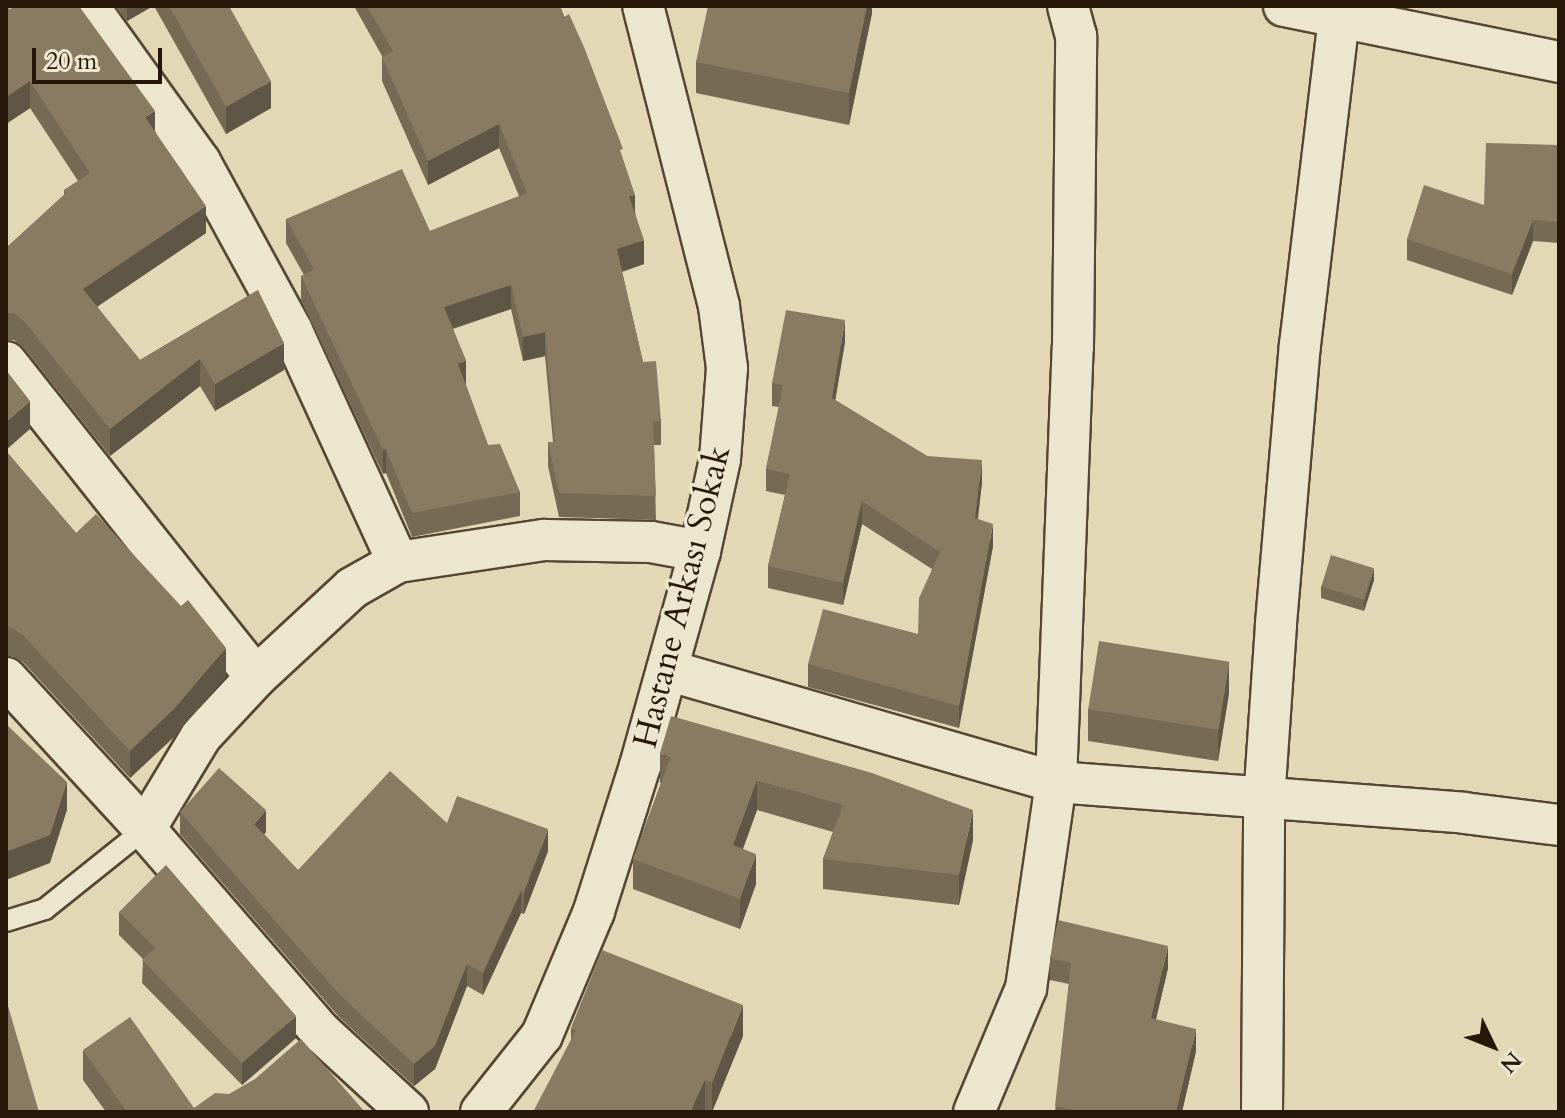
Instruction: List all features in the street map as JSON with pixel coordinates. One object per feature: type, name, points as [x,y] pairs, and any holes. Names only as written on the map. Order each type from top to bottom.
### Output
[{"type":"street","points":[[88,6],[200,162],[292,331],[398,562]]},
{"type":"street","name":"Hastane Arkası Sokak","points":[[481,1112],[542,1035],[594,911],[667,670],[700,551],[720,459],[727,368],[719,306],[704,234],[643,6]]},
{"type":"street","points":[[974,1112],[1026,988],[1056,782],[1073,347],[1076,36],[1068,6]]},
{"type":"street","points":[[1284,6],[1559,62]]},
{"type":"street","points":[[1262,1112],[1264,801],[1300,345],[1339,16]]},
{"type":"street","points":[[6,362],[256,677]]},
{"type":"street","points":[[145,829],[201,736],[256,677],[352,588],[398,562],[544,540],[651,542],[700,551]]},
{"type":"street","points":[[667,670],[1056,782],[1264,801],[1464,813],[1559,825]]},
{"type":"street","points":[[6,678],[145,829],[316,1037],[408,1112]]},
{"type":"lane","points":[[6,921],[45,909],[145,829]]},
{"type":"building","points":[[79,6],[155,111],[145,117],[206,206],[83,289],[140,360],[258,290],[284,343],[215,384],[200,359],[110,429],[24,321],[14,313],[6,313],[6,248],[66,193],[64,190],[90,173],[30,81],[6,97],[6,8]]},
{"type":"building","points":[[169,6],[229,6],[271,81],[226,107]]},
{"type":"building","points":[[367,6],[560,6],[564,17],[569,14],[623,149],[620,150],[635,195],[629,196],[644,240],[617,249],[643,362],[656,361],[661,421],[653,422],[656,496],[559,493],[548,442],[555,442],[545,332],[523,337],[511,285],[444,307],[466,360],[458,364],[488,445],[500,444],[520,492],[412,513],[386,449],[383,450],[301,276],[314,269],[286,219],[402,169],[430,231],[527,193],[499,124],[428,161],[382,57],[393,51]]},
{"type":"building","points":[[708,6],[867,6],[849,93],[696,62]]},
{"type":"building","points":[[1486,143],[1559,145],[1559,222],[1533,220],[1512,274],[1407,239],[1424,185],[1484,205]]},
{"type":"building","points":[[786,310],[845,320],[832,398],[927,456],[982,460],[975,518],[993,524],[959,706],[808,664],[823,609],[918,634],[919,598],[940,552],[862,501],[843,583],[768,566],[790,474],[766,469],[783,385],[772,383]]},
{"type":"building","points":[[6,370],[30,401],[6,422]]},
{"type":"building","points":[[6,451],[76,533],[96,514],[181,606],[188,600],[226,648],[174,709],[130,751],[23,635],[6,628]]},
{"type":"building","points":[[1331,555],[1374,568],[1364,600],[1321,587]]},
{"type":"building","points":[[1099,641],[1229,662],[1219,730],[1088,709]]},
{"type":"building","points":[[671,716],[872,773],[973,810],[959,875],[823,859],[843,805],[757,780],[733,845],[756,854],[740,899],[633,859],[671,756],[660,753]]},
{"type":"building","points":[[6,724],[67,782],[50,835],[6,852]]},
{"type":"building","points":[[219,768],[266,810],[254,824],[298,870],[390,771],[447,823],[457,796],[548,829],[524,892],[521,891],[483,973],[467,964],[435,1046],[414,1064],[339,994],[180,812]]},
{"type":"building","points":[[166,865],[296,1016],[242,1063],[142,960],[155,948],[119,912]]},
{"type":"building","points":[[1058,920],[1168,946],[1151,1018],[1196,1029],[1176,1112],[1082,1112],[1055,1106],[1071,963],[1050,958]]},
{"type":"building","points":[[602,950],[743,1005],[712,1083],[705,1080],[690,1112],[533,1112],[576,1030],[571,1028]]},
{"type":"building","points":[[6,999],[39,1112],[6,1112]]},
{"type":"building","points":[[130,1017],[194,1108],[215,1093],[229,1094],[255,1079],[301,1039],[365,1112],[127,1112],[83,1050]]}]
